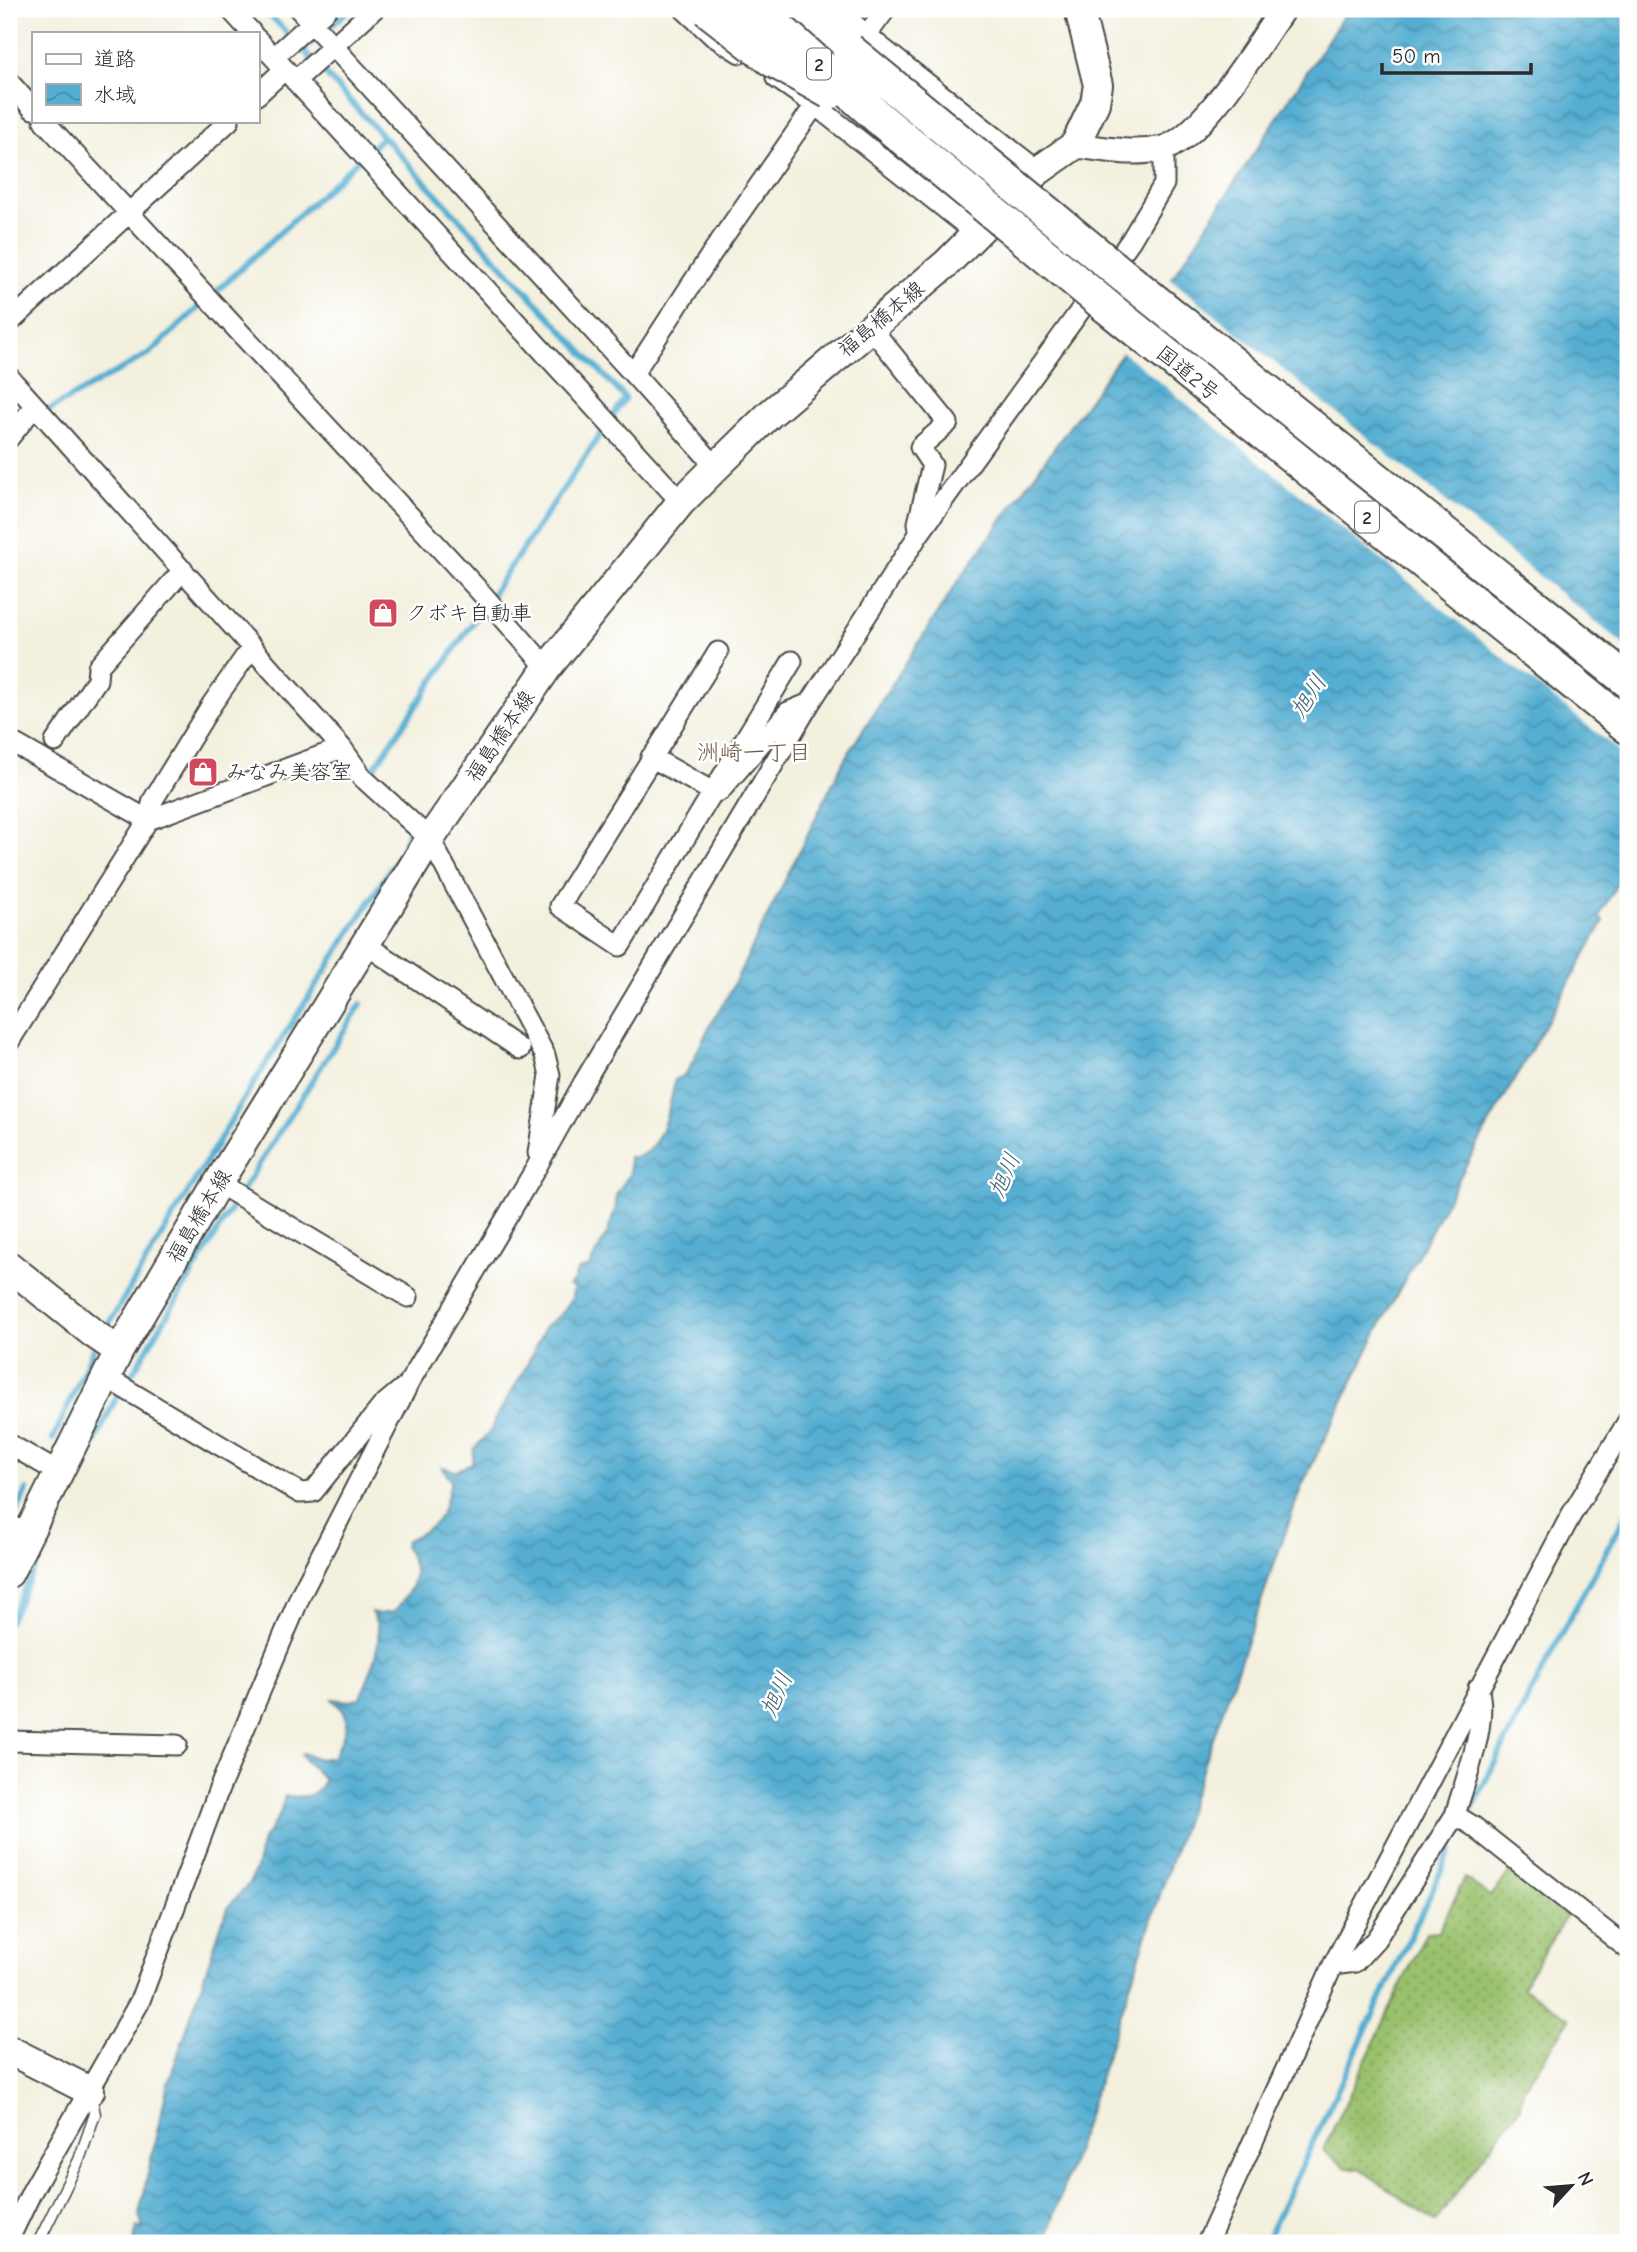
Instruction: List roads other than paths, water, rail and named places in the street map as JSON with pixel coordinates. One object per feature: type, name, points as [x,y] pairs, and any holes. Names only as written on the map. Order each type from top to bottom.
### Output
[{"type":"highway","points":[[707,9],[771,59],[881,120]]},
{"type":"highway","name":"国道2号","points":[[757,9],[881,120],[1106,306],[1628,727]]},
{"type":"highway","name":"国道2号","points":[[799,9],[858,43],[1125,277],[1628,681]]},
{"type":"highway","points":[[814,9],[858,43]]},
{"type":"main road","points":[[1075,145],[1095,103],[1098,85],[1079,9]]},
{"type":"main road","name":"福島橋本線","points":[[9,1573],[17,1529],[59,1473],[119,1351],[232,1191],[365,944],[418,829],[681,502],[771,414],[946,264],[1038,170],[1075,145]]},
{"type":"main road","points":[[9,1266],[119,1351]]},
{"type":"main road","points":[[9,2050],[90,2091]]},
{"type":"street","points":[[230,9],[251,32]]},
{"type":"street","points":[[259,93],[305,46],[327,9]]},
{"type":"street","points":[[305,46],[374,9]]},
{"type":"street","points":[[684,9],[713,36],[815,105],[977,234]]},
{"type":"street","points":[[838,9],[858,43],[1038,170]]},
{"type":"street","points":[[637,377],[712,253],[858,43],[886,9]]},
{"type":"street","points":[[1075,145],[1137,152],[1164,149],[1182,141],[1208,116],[1283,9]]},
{"type":"street","points":[[259,38],[305,46],[637,377],[716,467]]},
{"type":"street","points":[[305,46],[364,156],[681,502]]},
{"type":"street","points":[[9,82],[32,108]]},
{"type":"street","points":[[45,122],[547,668]]},
{"type":"street","points":[[9,323],[228,122]]},
{"type":"street","points":[[9,2239],[32,2191],[139,2003],[219,1789],[302,1592],[410,1381],[810,703],[919,534],[1131,240],[1164,184],[1164,149]]},
{"type":"street","points":[[870,328],[948,423],[920,447],[932,465],[918,523],[919,534]]},
{"type":"street","points":[[9,377],[342,748],[363,778],[418,829],[545,1055],[550,1075],[536,1168]]},
{"type":"street","points":[[9,438],[35,406]]},
{"type":"street","points":[[55,742],[97,680],[98,667],[183,570]]},
{"type":"street","points":[[9,1042],[148,820],[153,800],[212,704],[252,647]]},
{"type":"street","points":[[718,652],[560,905],[620,946],[792,661]]},
{"type":"street","points":[[651,757],[713,792],[720,790],[788,712],[810,703]]},
{"type":"street","points":[[9,744],[17,745],[148,820]]},
{"type":"street","points":[[148,820],[342,748]]},
{"type":"street","points":[[365,944],[520,1049]]},
{"type":"street","points":[[232,1191],[408,1297]]},
{"type":"street","points":[[107,1378],[300,1493],[313,1492],[383,1405],[410,1381]]},
{"type":"street","points":[[1207,2243],[1333,1965],[1570,1517],[1628,1421]]},
{"type":"street","points":[[9,1444],[59,1473]]},
{"type":"street","points":[[1333,1965],[1355,1962],[1376,1939],[1455,1815],[1481,1719],[1482,1702],[1478,1689]]},
{"type":"street","points":[[9,1741],[177,1745]]},
{"type":"street","points":[[1455,1815],[1473,1826],[1628,1949]]},
{"type":"lane","points":[[37,2243],[79,2160],[95,2114],[90,2091]]},
{"type":"water","name":"旭川","points":[[1348,9],[1628,9],[1628,863],[1599,917],[1604,921],[1469,1160],[1381,1324],[1302,1485],[1194,1792],[1045,2243],[133,2243],[137,2227],[143,2229],[139,2214],[167,2087],[227,1908],[249,1884],[256,1869],[263,1840],[279,1816],[285,1796],[308,1796],[324,1781],[301,1755],[303,1753],[319,1759],[333,1757],[338,1747],[346,1718],[343,1710],[332,1699],[350,1701],[360,1698],[378,1644],[378,1628],[371,1612],[394,1612],[411,1587],[414,1579],[413,1564],[404,1545],[406,1540],[436,1522],[440,1515],[451,1481],[442,1467],[456,1471],[472,1463],[474,1449],[491,1431],[545,1327],[561,1314],[572,1298],[573,1287],[569,1286],[574,1281],[577,1270],[589,1267],[608,1232],[616,1206],[616,1195],[630,1173],[629,1157],[640,1156],[649,1150],[656,1140],[667,1115],[675,1080],[689,1069],[709,1027],[728,996],[845,758],[958,581],[1130,343]]},
{"type":"waterway","points":[[264,9],[291,37]]},
{"type":"waterway","points":[[303,50],[350,9]]},
{"type":"waterway","points":[[304,51],[625,398],[370,774],[373,779]]},
{"type":"waterway","points":[[217,291],[383,137]]},
{"type":"waterway","points":[[714,267],[728,247]]},
{"type":"waterway","points":[[47,411],[150,353],[202,304]]},
{"type":"waterway","points":[[106,1328],[253,1084],[400,854],[411,824]]},
{"type":"waterway","points":[[129,1379],[235,1202],[361,1004]]},
{"type":"waterway","points":[[53,1439],[93,1350]]},
{"type":"waterway","points":[[9,1622],[117,1396]]},
{"type":"waterway","points":[[11,1523],[27,1490]]},
{"type":"waterway","points":[[1471,1809],[1628,1511]]},
{"type":"waterway","points":[[1265,2243],[1452,1848]]},
{"type":"place","name":"クボキ自動車","points":[[383,613]]},
{"type":"place","name":"みなみ美容室","points":[[203,772]]},
{"type":"district","name":"洲崎一丁目","points":[[754,752]]}]
